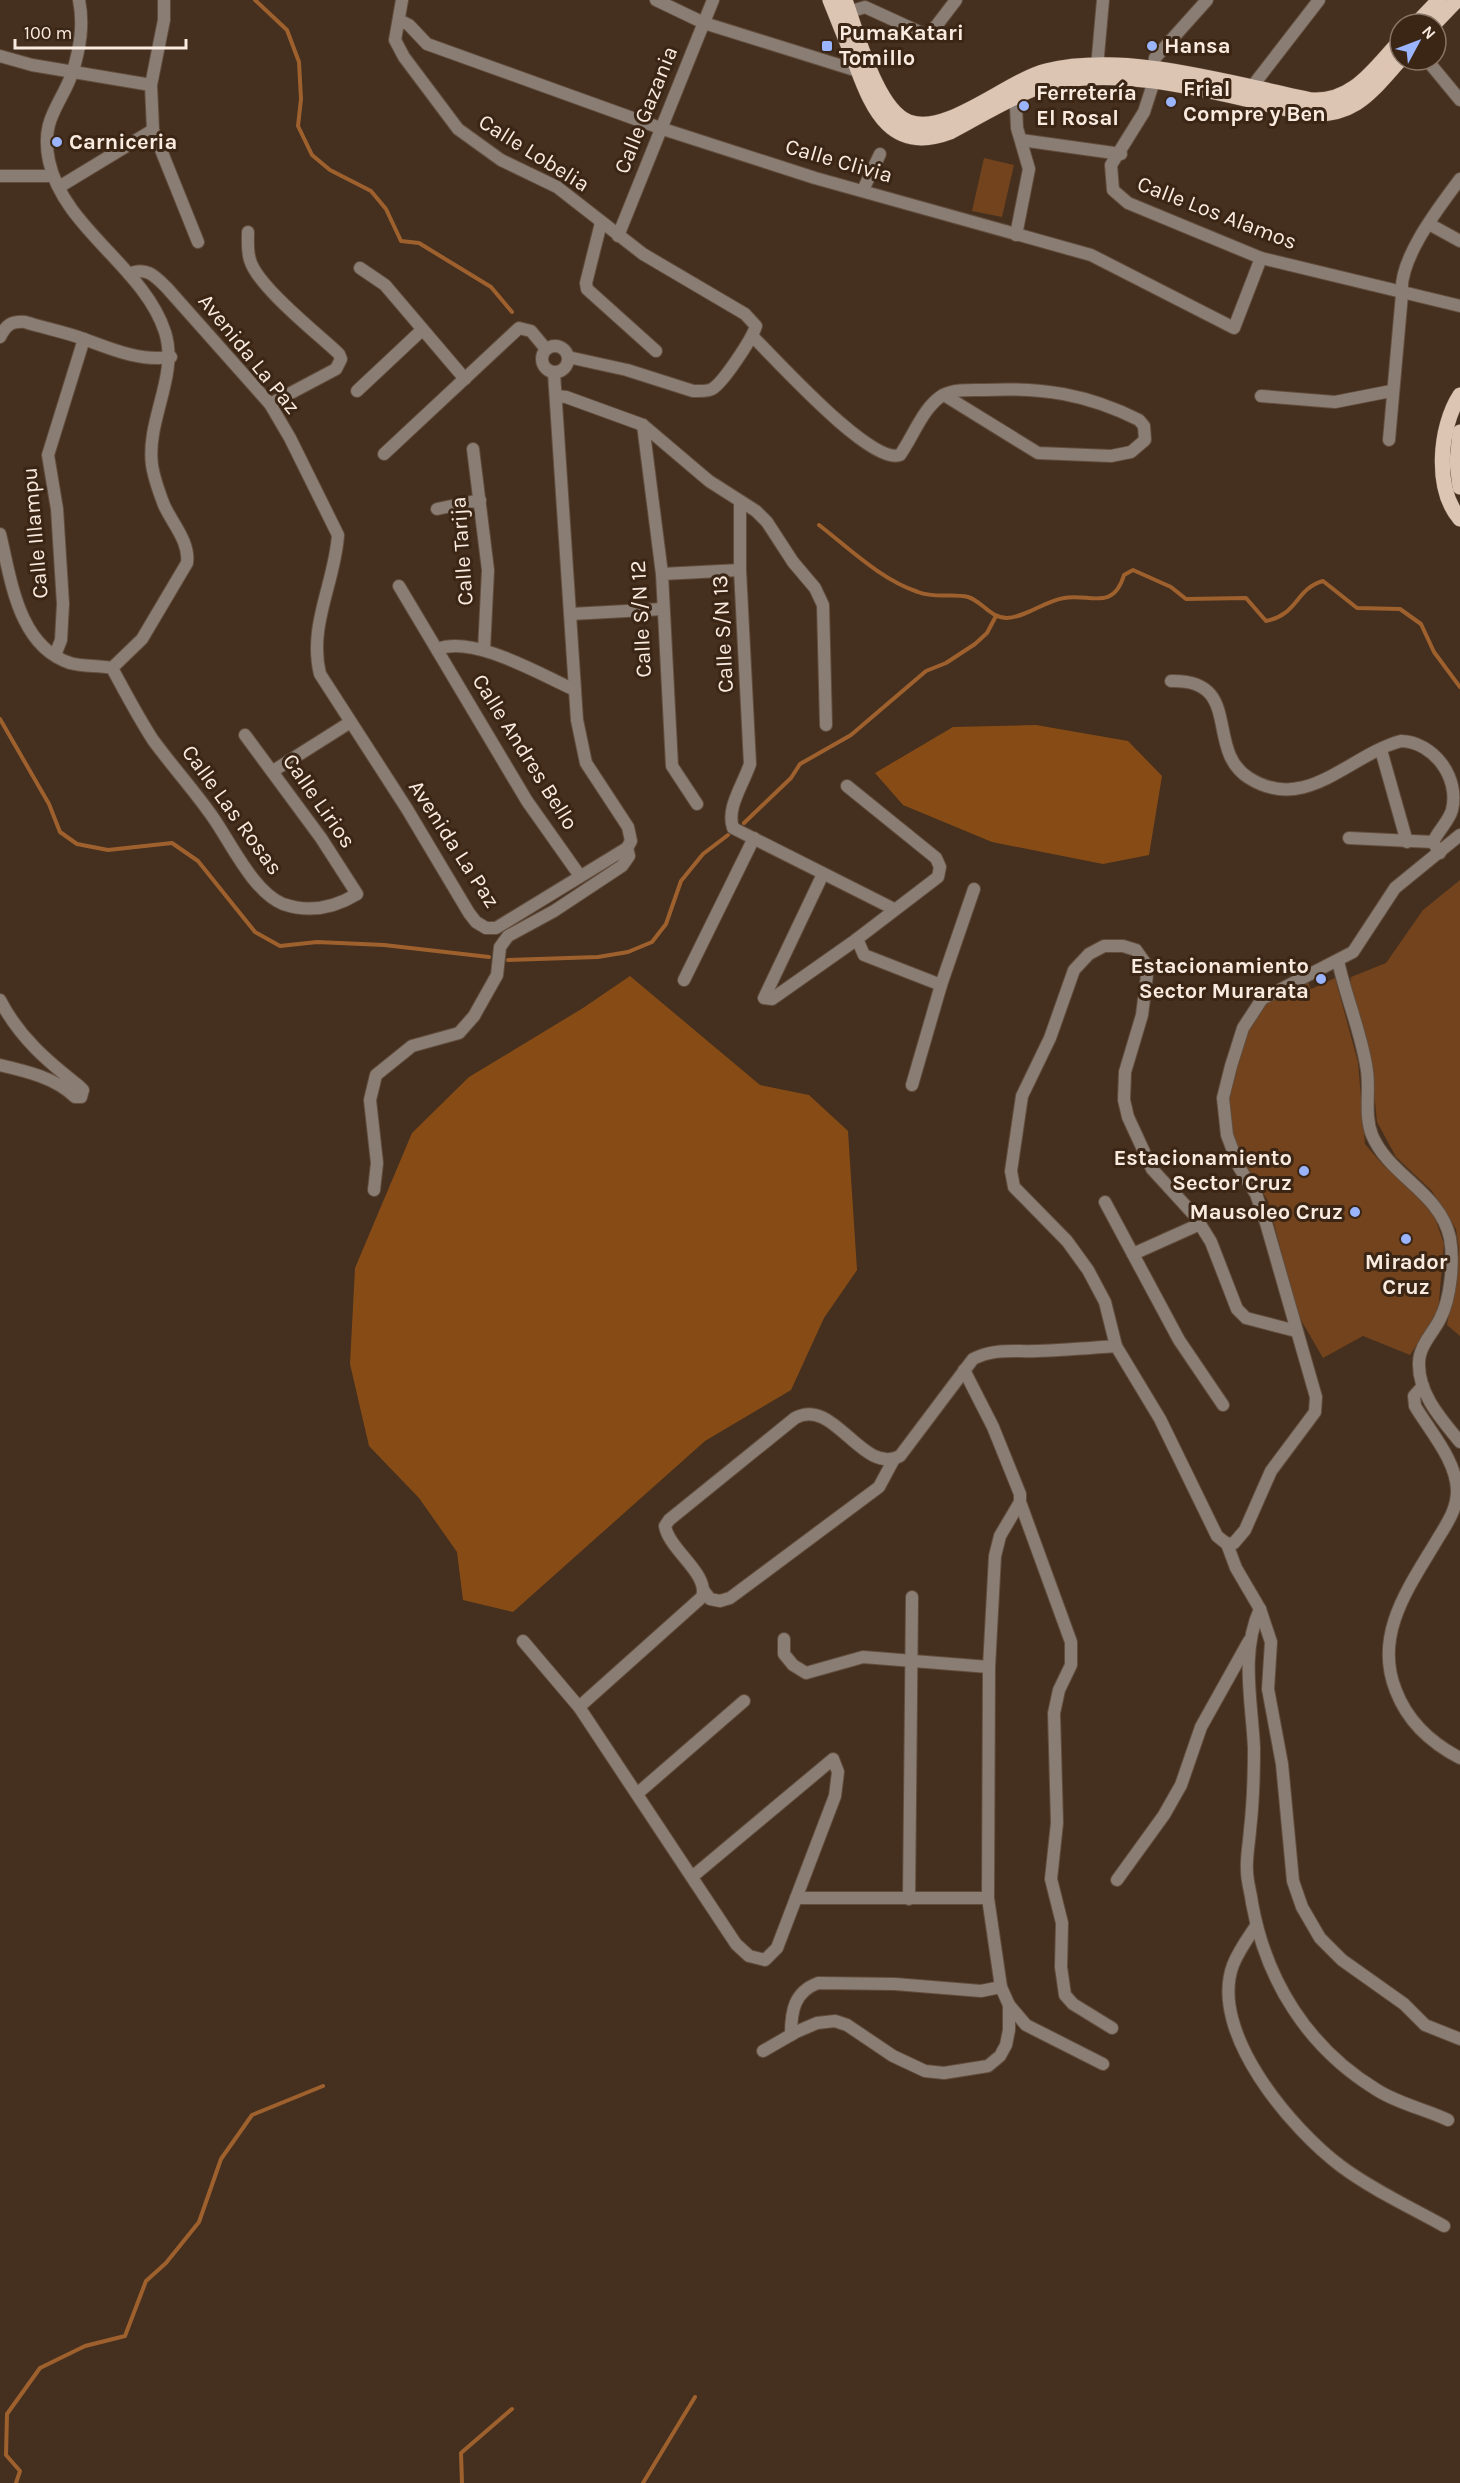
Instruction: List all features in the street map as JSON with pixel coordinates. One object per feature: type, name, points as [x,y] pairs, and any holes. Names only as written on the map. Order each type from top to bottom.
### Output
[{"type":"main road","points":[[830,0],[864,69],[892,112],[910,123],[928,125],[957,114],[1028,77],[1069,67],[1097,73],[1154,74],[1250,94],[1312,100],[1339,98],[1363,82],[1388,54]]},
{"type":"main road","points":[[1428,12],[1439,0]]},
{"type":"main road","points":[[1446,12],[1457,0]]},
{"type":"main road","points":[[847,6],[872,105],[889,127],[912,137],[934,138],[1012,99],[1051,83],[1097,73]]},
{"type":"main road","points":[[1250,94],[1308,114],[1329,115],[1358,104],[1389,72]]},
{"type":"main road","points":[[1460,395],[1447,426],[1443,461],[1448,497],[1460,519]]},
{"type":"main road","points":[[1460,432],[1457,462],[1460,487]]},
{"type":"street","points":[[0,534],[22,615],[41,644],[70,663],[112,668],[142,639],[187,563],[187,550],[164,505],[152,465],[154,434],[171,357],[159,316],[129,274],[92,235],[56,181],[47,138],[51,113],[72,73],[83,24],[79,0]]},
{"type":"street","points":[[164,0],[164,20],[151,85],[153,130],[198,242]]},
{"type":"street","name":"Calle Lobelia","points":[[402,0],[395,40],[458,129],[501,160],[557,187],[618,236],[745,314],[755,323],[752,336]]},
{"type":"street","points":[[656,0],[704,23],[864,69]]},
{"type":"street","name":"Calle Gazania","points":[[618,236],[713,0]]},
{"type":"street","points":[[847,6],[865,7],[924,34],[930,34],[956,0]]},
{"type":"street","points":[[1097,73],[1103,0]]},
{"type":"street","name":"Calle Los Alamos","points":[[1207,0],[1155,58],[1154,74],[1144,112],[1121,154],[1111,165],[1113,190],[1128,203],[1262,258],[1402,294],[1460,306]]},
{"type":"street","points":[[1250,94],[1319,0]]},
{"type":"street","name":"Calle Clivia","points":[[399,20],[409,25],[428,44],[663,129],[815,178],[1016,235],[1055,243],[1091,255],[1234,328],[1262,258]]},
{"type":"street","points":[[0,56],[72,73],[151,85]]},
{"type":"street","points":[[1437,72],[1460,100]]},
{"type":"street","points":[[1012,99],[1016,107],[1017,128],[1029,169],[1016,235]]},
{"type":"street","points":[[0,176],[56,181],[153,130]]},
{"type":"street","points":[[1021,140],[1121,154]]},
{"type":"street","points":[[863,190],[880,153]]},
{"type":"street","points":[[1389,440],[1401,284],[1408,261],[1460,179]]},
{"type":"street","points":[[601,223],[586,283],[587,289],[656,351]]},
{"type":"street","points":[[1429,225],[1460,241]]},
{"type":"street","points":[[248,232],[250,260],[255,271],[278,297],[339,354],[341,359],[336,369],[270,404]]},
{"type":"street","points":[[360,268],[385,285],[465,379]]},
{"type":"street","name":"Avenida La Paz","points":[[129,274],[143,270],[156,277],[270,404],[290,438],[338,535],[337,552],[320,608],[316,661],[320,674],[476,922],[486,928],[496,928],[627,848]]},
{"type":"street","points":[[0,337],[6,326],[15,321],[84,339],[103,348],[160,359],[171,357]]},
{"type":"street","points":[[384,454],[519,328],[531,331],[546,349]]},
{"type":"street","points":[[357,391],[422,330]]},
{"type":"street","points":[[546,349],[561,348],[568,357],[704,391],[711,389],[722,380],[752,336],[825,410],[849,430],[888,456],[900,455],[930,407],[944,395],[955,391],[1022,388],[1070,395],[1139,420],[1144,426],[1145,440],[1131,452],[1111,456],[1038,453],[944,395]]},
{"type":"street","name":"Calle Illampu","points":[[55,655],[61,640],[63,604],[57,509],[48,455],[84,339]]},
{"type":"street","points":[[546,349],[542,356],[542,364],[554,373],[565,368],[568,357]]},
{"type":"street","points":[[374,1190],[377,1163],[370,1100],[376,1075],[412,1046],[459,1033],[474,1016],[497,975],[500,947],[503,941],[516,931],[554,911],[622,866],[628,856],[627,848],[631,841],[631,834],[586,763],[575,690],[572,614],[554,373]]},
{"type":"street","points":[[1261,396],[1335,402],[1391,391]]},
{"type":"street","points":[[556,396],[566,397],[643,425],[709,481],[767,522],[793,562],[820,595],[823,605],[826,725]]},
{"type":"street","name":"Calle S/N 12","points":[[643,425],[662,574],[672,766],[697,804]]},
{"type":"street","name":"Calle Tarija","points":[[473,449],[488,570],[484,650]]},
{"type":"street","points":[[437,509],[480,500]]},
{"type":"street","name":"Calle S/N 13","points":[[740,501],[740,570],[750,764],[741,791],[733,802],[729,818],[733,828],[754,838]]},
{"type":"street","points":[[662,574],[740,570]]},
{"type":"street","name":"Calle Andres Bello","points":[[399,586],[527,801],[580,876]]},
{"type":"street","points":[[572,614],[663,609]]},
{"type":"street","points":[[438,649],[449,646],[484,650],[575,690]]},
{"type":"street","name":"Calle Las Rosas","points":[[112,668],[153,740],[182,773],[252,876],[267,893],[281,903],[323,909],[336,906],[357,894]]},
{"type":"street","points":[[1171,681],[1188,681],[1206,689],[1218,707],[1224,735],[1237,766],[1246,776],[1271,789],[1298,788],[1319,782],[1381,750],[1390,743],[1407,741],[1426,748],[1443,764],[1454,793],[1452,812],[1437,848]]},
{"type":"street","points":[[273,771],[349,723]]},
{"type":"street","name":"Calle Lirios","points":[[245,735],[321,838],[357,894]]},
{"type":"street","points":[[1381,750],[1407,842]]},
{"type":"street","points":[[823,874],[764,998],[772,999],[857,939],[938,877],[940,867],[936,858],[847,786]]},
{"type":"street","points":[[1227,1544],[1239,1540],[1271,1471],[1315,1412],[1316,1396],[1266,1223],[1256,1194],[1239,1167],[1227,1135],[1223,1098],[1243,1028],[1262,999],[1353,952],[1395,888],[1437,848],[1460,835]]},
{"type":"street","points":[[684,980],[754,838],[894,909]]},
{"type":"street","points":[[1349,838],[1407,842],[1437,848]]},
{"type":"street","points":[[912,1085],[941,985],[974,889]]},
{"type":"street","points":[[857,939],[864,955],[941,985]]},
{"type":"street","points":[[1296,1331],[1246,1318],[1236,1309],[1211,1242],[1200,1224],[1152,1169],[1128,1117],[1124,1100],[1125,1072],[1145,998],[1148,967],[1136,950],[1123,945],[1104,946],[1089,954],[1074,970],[1061,1000],[1050,1038],[1022,1096],[1011,1171],[1014,1187],[1067,1241],[1088,1270],[1105,1302],[1116,1346],[1160,1419],[1217,1536],[1227,1544],[1236,1568],[1260,1609],[1271,1642],[1268,1689],[1282,1764],[1287,1837],[1293,1881],[1302,1907],[1320,1938],[1342,1960],[1404,2004],[1425,2025],[1460,2039]]},
{"type":"street","points":[[1338,961],[1367,1071],[1371,1134],[1387,1161],[1430,1199],[1443,1218],[1450,1239],[1450,1271],[1444,1308],[1425,1342],[1419,1362],[1428,1399],[1460,1442]]},
{"type":"street","points":[[0,1000],[11,1022],[33,1047],[79,1086],[82,1090],[81,1097],[75,1097],[60,1084],[0,1065]]},
{"type":"street","points":[[1106,1202],[1179,1340],[1223,1405]]},
{"type":"street","points":[[1133,1254],[1200,1224]]},
{"type":"street","points":[[894,1459],[879,1486],[730,1598],[710,1599],[704,1591],[702,1582],[671,1541],[665,1526],[669,1520],[801,1415],[813,1415],[825,1419],[872,1455],[887,1461],[900,1456],[973,1359],[993,1352],[1116,1346]]},
{"type":"street","points":[[964,1370],[993,1427],[1016,1483],[1020,1502],[1071,1642],[1071,1665],[1059,1690],[1054,1713],[1057,1823],[1051,1879],[1062,1923],[1061,1967],[1065,1995],[1073,2004],[1112,2028]]},
{"type":"street","points":[[1423,1386],[1414,1396],[1415,1406],[1455,1478],[1456,1502],[1451,1517],[1410,1584],[1394,1619],[1388,1641],[1387,1657],[1393,1685],[1410,1720],[1435,1743],[1460,1758]]},
{"type":"street","points":[[1020,1502],[1000,1536],[995,1556],[989,1667],[988,1898],[1001,1987],[1009,2005],[1026,2025],[1103,2064]]},
{"type":"street","points":[[579,1707],[696,1605],[704,1591]]},
{"type":"street","points":[[909,1899],[912,1597]]},
{"type":"street","points":[[1117,1880],[1164,1815],[1181,1785],[1201,1727],[1251,1637],[1260,1609]]},
{"type":"street","points":[[1251,1637],[1249,1694],[1254,1749],[1247,1871],[1256,1926],[1268,1963],[1278,1987],[1301,2022],[1336,2059],[1376,2090],[1398,2102],[1448,2120]]},
{"type":"street","points":[[784,1639],[784,1654],[793,1665],[806,1673],[863,1657],[989,1667]]},
{"type":"street","points":[[523,1641],[579,1707],[736,1944],[757,1959],[765,1960],[777,1948],[835,1796],[838,1772],[833,1760],[692,1877]]},
{"type":"street","points":[[638,1793],[744,1701]]},
{"type":"street","points":[[796,1898],[988,1898]]},
{"type":"street","points":[[1256,1926],[1232,1966],[1231,2011],[1244,2048],[1267,2088],[1295,2125],[1341,2166],[1444,2226]]},
{"type":"street","points":[[791,2035],[791,2015],[797,1998],[807,1987],[818,1983],[896,1984],[981,1991],[1001,1987]]},
{"type":"street","points":[[763,2051],[817,2023],[835,2020],[893,2056],[925,2071],[944,2073],[978,2069],[994,2064],[1006,2046],[1009,2030],[1009,2005]]},
{"type":"shaded area","points":[[984,158],[1014,165],[1002,217],[972,211]]},
{"type":"shaded area","points":[[1036,725],[1128,741],[1162,776],[1149,855],[1103,864],[992,842],[903,805],[875,773],[953,727]]},
{"type":"shaded area","points":[[1460,880],[1460,1336],[1447,1325],[1459,1250],[1456,1229],[1432,1191],[1396,1157],[1377,1122],[1372,1070],[1350,985],[1351,977],[1386,963],[1423,910]]},
{"type":"shaded area","points":[[630,976],[760,1085],[809,1095],[848,1131],[857,1270],[824,1318],[791,1390],[705,1441],[513,1612],[463,1600],[457,1552],[419,1498],[369,1446],[350,1364],[355,1268],[412,1133],[469,1077],[583,1008]]},
{"type":"shaded area","points":[[1335,978],[1358,1062],[1365,1144],[1383,1165],[1416,1194],[1435,1218],[1444,1244],[1438,1312],[1410,1355],[1363,1336],[1323,1358],[1298,1315],[1268,1201],[1238,1152],[1229,1121],[1229,1096],[1247,1033],[1263,1004],[1307,980],[1311,989]]},
{"type":"waterway","points":[[255,0],[287,30],[299,62],[301,99],[298,126],[312,155],[330,170],[371,191],[386,209],[401,241],[419,243],[491,287],[512,312]]},
{"type":"waterway","points":[[819,525],[866,563],[904,586],[931,595],[968,597],[996,615],[1007,618],[1021,615],[1064,598],[1099,599],[1107,597],[1114,594],[1124,575],[1133,570],[1171,587],[1186,599],[1246,598],[1266,621],[1285,613],[1307,590],[1323,581],[1357,608],[1400,609],[1421,624],[1434,652],[1460,687]]},
{"type":"waterway","points":[[744,823],[791,778],[800,764],[851,735],[926,671],[946,663],[975,644],[987,633],[996,616]]},
{"type":"waterway","points":[[0,719],[49,804],[60,832],[77,844],[108,850],[172,843],[198,861],[255,932],[280,946],[317,942],[384,945],[489,957]]},
{"type":"waterway","points":[[508,960],[598,957],[628,952],[652,942],[666,924],[681,881],[703,854],[728,835]]},
{"type":"waterway","points":[[16,2483],[20,2471],[6,2455],[7,2414],[40,2368],[85,2346],[125,2336],[146,2281],[166,2263],[199,2222],[221,2159],[252,2115],[323,2086]]},
{"type":"waterway","points":[[643,2483],[695,2397]]},
{"type":"waterway","points":[[462,2483],[461,2453],[512,2409]]},
{"type":"place","name":"PumaKatari Tomillo","points":[[827,46]]},
{"type":"place","name":"Hansa","points":[[1152,46]]},
{"type":"place","name":"Frial Compre y Ben","points":[[1171,102]]},
{"type":"place","name":"Ferretería El Rosal","points":[[1024,106]]},
{"type":"place","name":"Carniceria","points":[[57,142]]},
{"type":"place","name":"Estacionamiento Sector Murarata","points":[[1321,979]]},
{"type":"place","name":"Estacionamiento Sector Cruz","points":[[1304,1171]]},
{"type":"place","name":"Mausoleo Cruz","points":[[1355,1212]]},
{"type":"place","name":"Mirador Cruz","points":[[1406,1239]]}]
